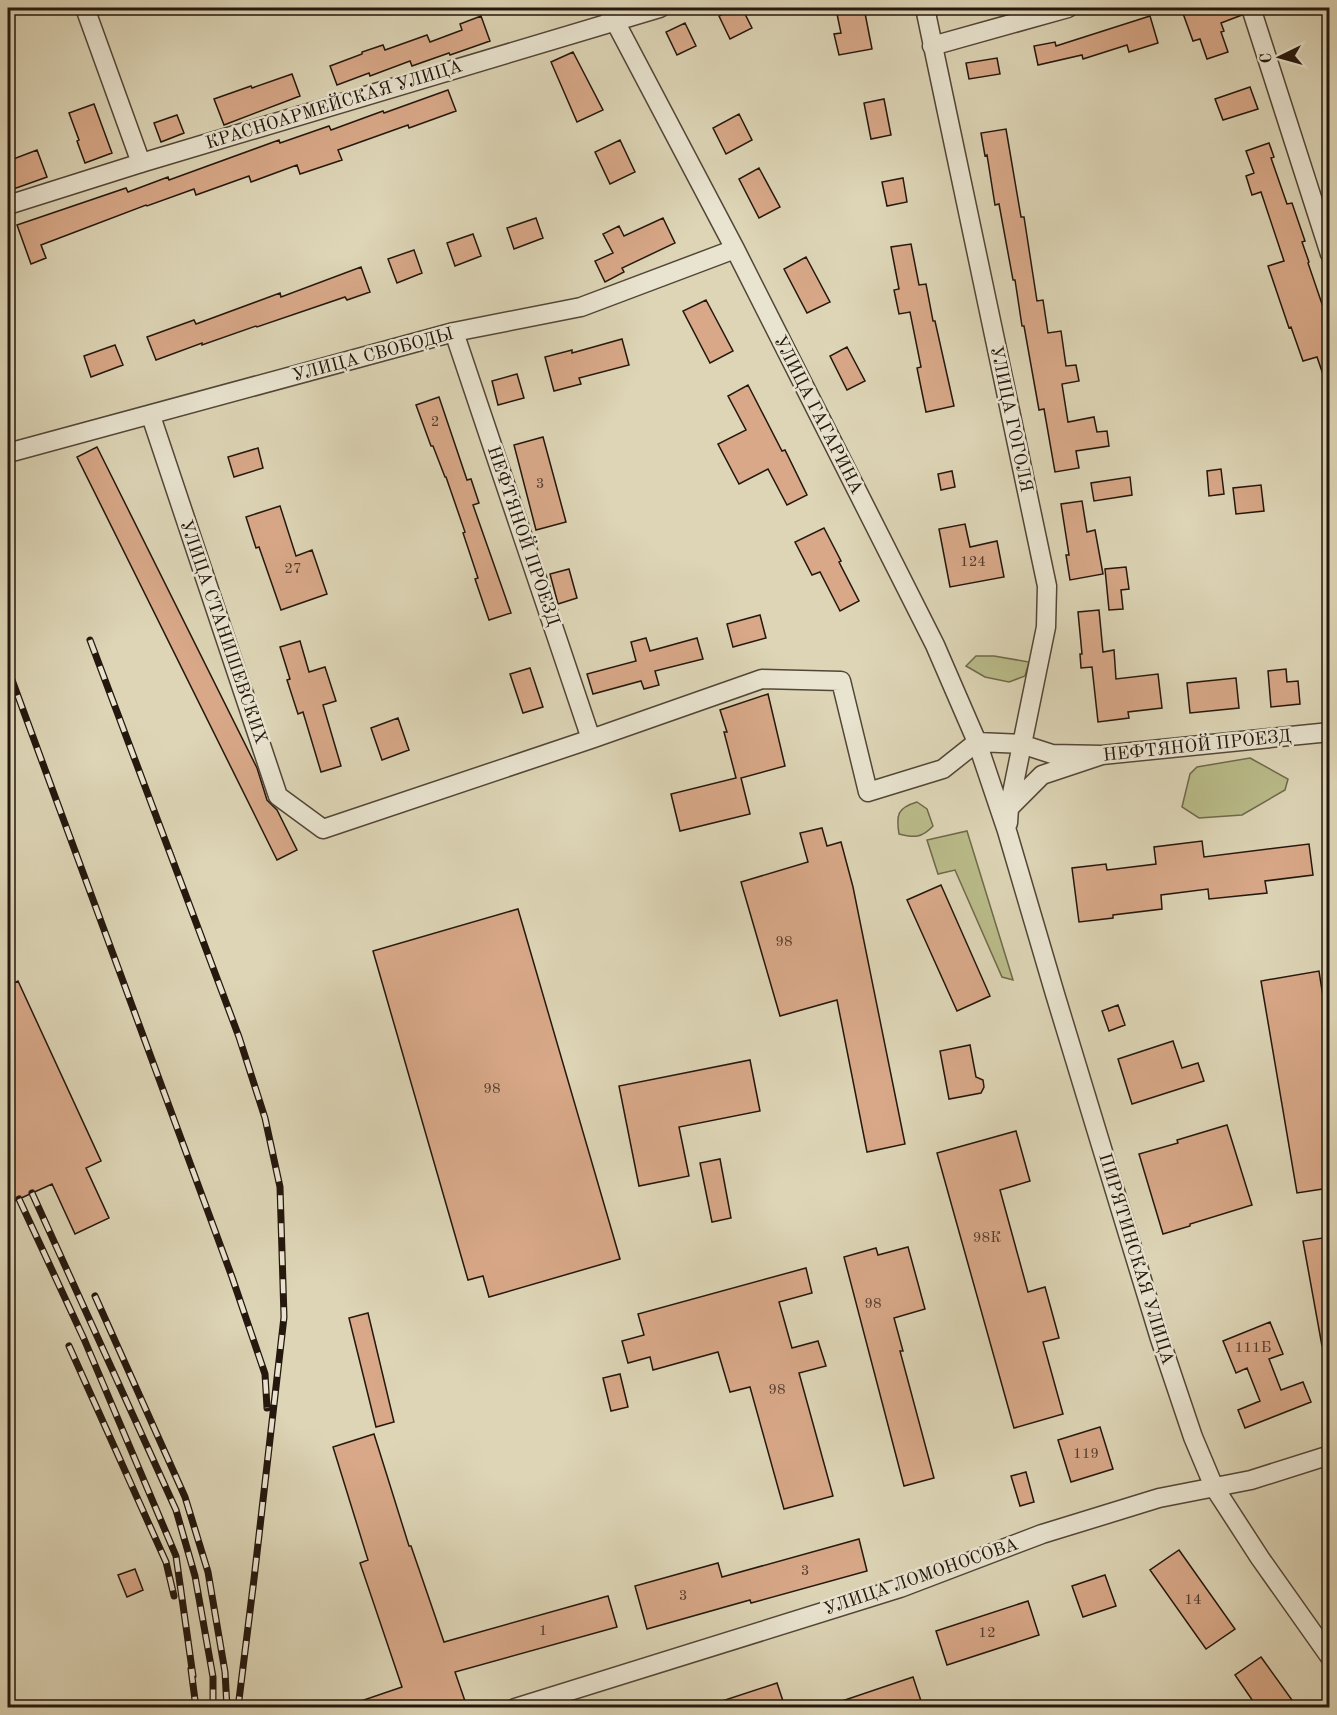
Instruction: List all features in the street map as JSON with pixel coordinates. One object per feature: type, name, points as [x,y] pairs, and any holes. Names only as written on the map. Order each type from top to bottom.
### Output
[{"type":"street","points":[[85,8],[141,163]]},
{"type":"street","name":"КРАСНОАРМЕЙСКАЯ УЛИЦА","points":[[8,205],[612,14],[660,8]]},
{"type":"street","name":"УЛИЦА ГОГОЛЯ","points":[[925,8],[1047,585],[1046,627],[1021,744],[1007,831]]},
{"type":"street","points":[[932,46],[1068,8]]},
{"type":"street","points":[[1251,8],[1329,254]]},
{"type":"street","name":"УЛИЦА ГАГАРИНА","points":[[612,14],[735,249],[935,645],[977,742],[1007,831]]},
{"type":"street","name":"УЛИЦА СВОБОДЫ","points":[[8,453],[454,332],[581,307],[735,249]]},
{"type":"street","name":"НЕФТЯНОЙ ПРОЕЗД","points":[[454,332],[591,740]]},
{"type":"street","name":"УЛИЦА СТАНИШЕВСКИХ","points":[[151,416],[278,796],[323,829],[591,740]]},
{"type":"street","points":[[591,740],[762,679],[840,681],[868,792],[943,769],[977,742],[1021,744],[1052,754],[1102,755]]},
{"type":"street","name":"НЕФТЯНОЙ ПРОЕЗД","points":[[1009,808],[1042,775],[1102,755],[1329,732]]},
{"type":"street","name":"ПИРЯТИНСКАЯ УЛИЦА","points":[[1007,831],[1160,1339],[1193,1437],[1214,1487],[1329,1657]]},
{"type":"street","name":"УЛИЦА ЛОМОНОСОВА","points":[[515,1707],[900,1588],[1042,1534],[1158,1498],[1251,1480],[1329,1455]]},
{"type":"green space","points":[[976,656],[994,656],[1029,662],[1025,676],[1009,682],[985,677],[966,666]]},
{"type":"green space","points":[[1250,758],[1288,779],[1285,790],[1242,815],[1199,818],[1182,807],[1190,774],[1197,767]]},
{"type":"green space","points":[[917,802],[927,809],[933,826],[918,836],[899,834],[899,813],[905,807]]},
{"type":"green space","points":[[967,831],[1013,980],[1002,977],[955,870],[938,874],[927,840]]},
{"type":"building","points":[[736,8],[742,8],[752,28],[730,39],[719,16]]},
{"type":"building","points":[[864,8],[872,49],[839,55],[834,34],[841,33],[837,14]]},
{"type":"building","points":[[1181,8],[1240,8],[1242,15],[1221,23],[1224,31],[1221,32],[1228,52],[1207,59],[1200,39],[1193,41]]},
{"type":"building","points":[[481,16],[490,41],[412,66],[410,61],[337,85],[330,66],[383,45],[385,50],[427,35],[430,42],[462,30],[460,24]]},
{"type":"building","points":[[1150,16],[1158,43],[1129,52],[1127,45],[1083,59],[1082,55],[1038,65],[1034,46],[1055,42],[1056,46]]},
{"type":"building","points":[[685,23],[696,46],[677,55],[666,32]]},
{"type":"building","points":[[573,52],[603,110],[577,122],[551,62]]},
{"type":"building","points":[[997,58],[1000,74],[969,79],[966,63]]},
{"type":"building","points":[[292,74],[300,96],[224,125],[214,99]]},
{"type":"building","points":[[1250,87],[1258,109],[1223,120],[1215,99]]},
{"type":"building","points":[[448,90],[456,111],[338,150],[342,160],[300,174],[297,165],[251,182],[249,176],[196,195],[194,189],[146,205],[41,245],[46,258],[31,264],[17,225],[126,188],[128,192],[168,177],[169,180],[279,140],[280,143],[329,126],[331,130]]},
{"type":"building","points":[[884,99],[891,135],[871,139],[864,103]]},
{"type":"building","points":[[94,104],[112,153],[85,163],[69,113]]},
{"type":"building","points":[[739,114],[752,140],[726,154],[713,128]]},
{"type":"building","points":[[177,115],[184,133],[161,142],[154,123]]},
{"type":"building","points":[[1006,129],[1021,217],[1024,217],[1037,301],[1043,300],[1048,333],[1061,331],[1066,366],[1076,365],[1079,381],[1062,384],[1068,422],[1094,417],[1097,432],[1107,431],[1109,446],[1076,451],[1079,468],[1055,472],[1044,409],[1039,410],[1015,280],[1013,280],[999,204],[995,205],[981,133]]},
{"type":"building","points":[[620,140],[635,172],[610,184],[595,152]]},
{"type":"building","points":[[1269,143],[1274,157],[1271,158],[1287,204],[1292,203],[1305,241],[1302,242],[1308,263],[1329,319],[1329,386],[1327,386],[1317,357],[1303,361],[1268,266],[1284,261],[1261,192],[1252,195],[1246,176],[1254,173],[1246,151]]},
{"type":"building","points":[[37,150],[47,177],[8,191],[8,161]]},
{"type":"building","points":[[759,168],[780,207],[759,218],[739,179]]},
{"type":"building","points":[[903,178],[907,202],[887,206],[882,182]]},
{"type":"building","points":[[536,218],[543,238],[514,249],[507,228]]},
{"type":"building","points":[[663,218],[675,243],[622,268],[624,272],[605,282],[595,261],[613,253],[603,234],[619,226],[624,236]]},
{"type":"building","points":[[473,234],[481,256],[455,266],[447,243]]},
{"type":"building","points":[[911,244],[919,285],[926,284],[954,406],[926,412],[917,368],[921,367],[910,312],[899,314],[894,290],[899,289],[891,247]]},
{"type":"building","points":[[414,250],[422,273],[397,283],[388,259]]},
{"type":"building","points":[[806,257],[830,302],[807,313],[784,269]]},
{"type":"building","points":[[361,267],[370,292],[347,300],[345,297],[156,360],[147,337],[194,320],[196,324],[280,293],[281,297]]},
{"type":"building","points":[[706,300],[733,351],[710,363],[683,311]]},
{"type":"building","points":[[622,339],[629,365],[579,378],[581,384],[554,391],[545,357],[572,350],[572,353]]},
{"type":"building","points":[[115,345],[123,365],[91,377],[84,356]]},
{"type":"building","points":[[847,347],[865,381],[847,390],[830,356]]},
{"type":"building","points":[[517,374],[524,398],[498,405],[492,381]]},
{"type":"building","points":[[748,385],[782,451],[785,450],[807,495],[787,505],[768,469],[739,484],[718,444],[746,430],[728,396]]},
{"type":"building","points":[[439,397],[467,480],[471,479],[479,503],[473,505],[511,613],[489,620],[475,579],[478,578],[463,533],[465,532],[446,477],[433,446],[431,446],[416,405]]},
{"type":"building","points":[[543,437],[566,522],[536,530],[514,445]]},
{"type":"building","points":[[97,447],[257,768],[267,800],[277,810],[297,850],[277,860],[77,457]]},
{"type":"building","points":[[258,448],[263,468],[234,477],[228,457]]},
{"type":"building","points":[[1221,469],[1224,494],[1209,496],[1207,471]]},
{"type":"building","points":[[952,471],[955,487],[941,490],[938,474]]},
{"type":"building","points":[[1130,477],[1132,495],[1094,501],[1091,483]]},
{"type":"building","points":[[1261,485],[1264,511],[1236,514],[1233,488]]},
{"type":"building","points":[[1082,501],[1087,532],[1095,530],[1103,574],[1070,580],[1066,555],[1069,555],[1061,504]]},
{"type":"building","points":[[280,506],[296,556],[312,550],[327,594],[281,610],[246,517]]},
{"type":"building","points":[[965,524],[970,547],[997,541],[1004,577],[950,587],[939,529]]},
{"type":"building","points":[[824,528],[859,601],[840,611],[820,572],[812,575],[795,542]]},
{"type":"building","points":[[1126,567],[1129,589],[1121,590],[1123,609],[1109,610],[1105,569]]},
{"type":"building","points":[[569,569],[577,598],[558,604],[550,574]]},
{"type":"building","points":[[1099,610],[1103,652],[1114,650],[1116,679],[1158,674],[1162,708],[1128,712],[1129,718],[1098,722],[1092,667],[1081,668],[1078,612]]},
{"type":"building","points":[[760,615],[766,638],[733,647],[727,624]]},
{"type":"building","points":[[646,638],[650,651],[697,638],[703,659],[655,671],[659,685],[644,689],[641,681],[593,694],[587,674],[636,661],[631,642]]},
{"type":"building","points":[[300,641],[309,672],[325,667],[336,701],[323,705],[341,766],[321,772],[303,712],[298,714],[287,680],[290,679],[280,647]]},
{"type":"building","points":[[530,668],[543,707],[523,713],[510,674]]},
{"type":"building","points":[[1286,669],[1287,682],[1298,681],[1300,704],[1271,707],[1268,671]]},
{"type":"building","points":[[1236,678],[1239,708],[1190,713],[1187,683]]},
{"type":"building","points":[[768,694],[785,766],[741,778],[750,814],[680,831],[671,794],[736,778],[720,710]]},
{"type":"building","points":[[398,718],[409,750],[382,760],[371,728]]},
{"type":"building","points":[[822,828],[827,846],[841,842],[853,887],[905,1144],[867,1152],[837,1000],[780,1016],[741,882],[808,862],[800,833]]},
{"type":"building","points":[[1202,841],[1204,857],[1309,844],[1313,875],[1265,881],[1267,893],[1209,899],[1208,889],[1161,895],[1162,909],[1079,922],[1072,868],[1106,864],[1107,870],[1156,864],[1154,847]]},
{"type":"building","points":[[941,885],[990,996],[957,1011],[907,900]]},
{"type":"building","points":[[518,909],[620,1259],[489,1297],[483,1276],[468,1280],[373,951]]},
{"type":"building","points":[[1319,971],[1329,1036],[1329,1188],[1297,1193],[1261,981]]},
{"type":"building","points":[[18,981],[101,1161],[86,1168],[109,1218],[75,1234],[52,1184],[8,1204],[8,986]]},
{"type":"building","points":[[1118,1005],[1125,1025],[1109,1031],[1102,1011]]},
{"type":"building","points":[[1173,1041],[1182,1068],[1198,1063],[1204,1081],[1132,1104],[1118,1059]]},
{"type":"building","points":[[970,1045],[976,1077],[983,1080],[984,1087],[981,1093],[949,1099],[940,1051]]},
{"type":"building","points":[[750,1060],[760,1111],[679,1127],[689,1176],[639,1186],[619,1086]]},
{"type":"building","points":[[1227,1125],[1252,1205],[1163,1234],[1139,1154]]},
{"type":"building","points":[[1016,1131],[1030,1181],[1000,1190],[1028,1292],[1045,1287],[1059,1338],[1043,1342],[1063,1414],[1014,1428],[937,1153]]},
{"type":"building","points":[[720,1159],[731,1218],[712,1222],[700,1163]]},
{"type":"building","points":[[1329,1237],[1329,1346],[1322,1346],[1303,1241]]},
{"type":"building","points":[[908,1247],[925,1309],[894,1318],[903,1351],[900,1351],[934,1478],[904,1486],[844,1257],[876,1248],[878,1255]]},
{"type":"building","points":[[806,1268],[812,1293],[779,1302],[792,1348],[818,1341],[826,1366],[799,1373],[833,1496],[784,1509],[750,1387],[730,1392],[718,1352],[653,1370],[650,1357],[628,1363],[622,1341],[644,1335],[638,1314]]},
{"type":"building","points":[[368,1313],[394,1422],[376,1427],[349,1318]]},
{"type":"building","points":[[1270,1322],[1283,1354],[1269,1359],[1281,1390],[1303,1382],[1311,1402],[1245,1428],[1238,1410],[1260,1401],[1247,1368],[1236,1373],[1223,1341]]},
{"type":"building","points":[[620,1374],[628,1407],[611,1411],[603,1378]]},
{"type":"building","points":[[1100,1427],[1113,1469],[1071,1482],[1058,1440]]},
{"type":"building","points":[[374,1434],[409,1546],[411,1546],[444,1642],[608,1596],[617,1627],[455,1672],[466,1704],[456,1707],[349,1707],[349,1705],[402,1687],[360,1563],[368,1560],[333,1447]]},
{"type":"building","points":[[1026,1472],[1034,1502],[1020,1506],[1011,1476]]},
{"type":"building","points":[[859,1539],[867,1571],[647,1629],[635,1586],[718,1563],[722,1577]]},
{"type":"building","points":[[1179,1550],[1235,1629],[1206,1649],[1150,1570]]},
{"type":"building","points":[[135,1569],[143,1590],[127,1597],[118,1575]]},
{"type":"building","points":[[1105,1575],[1116,1606],[1083,1617],[1072,1586]]},
{"type":"building","points":[[1028,1601],[1039,1635],[947,1665],[936,1631]]},
{"type":"building","points":[[1261,1657],[1297,1707],[1257,1707],[1235,1675]]},
{"type":"building","points":[[913,1677],[923,1707],[830,1707],[830,1705]]},
{"type":"building","points":[[777,1683],[785,1707],[711,1707],[710,1705]]},
{"type":"railway","points":[[90,640],[239,1037],[265,1118],[280,1187],[284,1317],[238,1708]]},
{"type":"railway","points":[[8,669],[232,1277],[265,1374],[267,1408]]},
{"type":"railway","points":[[32,1193],[176,1510],[195,1576],[213,1677],[213,1708]]},
{"type":"railway","points":[[19,1199],[84,1339],[176,1556],[193,1676]]},
{"type":"railway","points":[[95,1296],[185,1497],[208,1572],[225,1672],[227,1708]]},
{"type":"railway","points":[[69,1346],[166,1562],[174,1596]]},
{"type":"railway","points":[[191,1669],[196,1708]]}]
